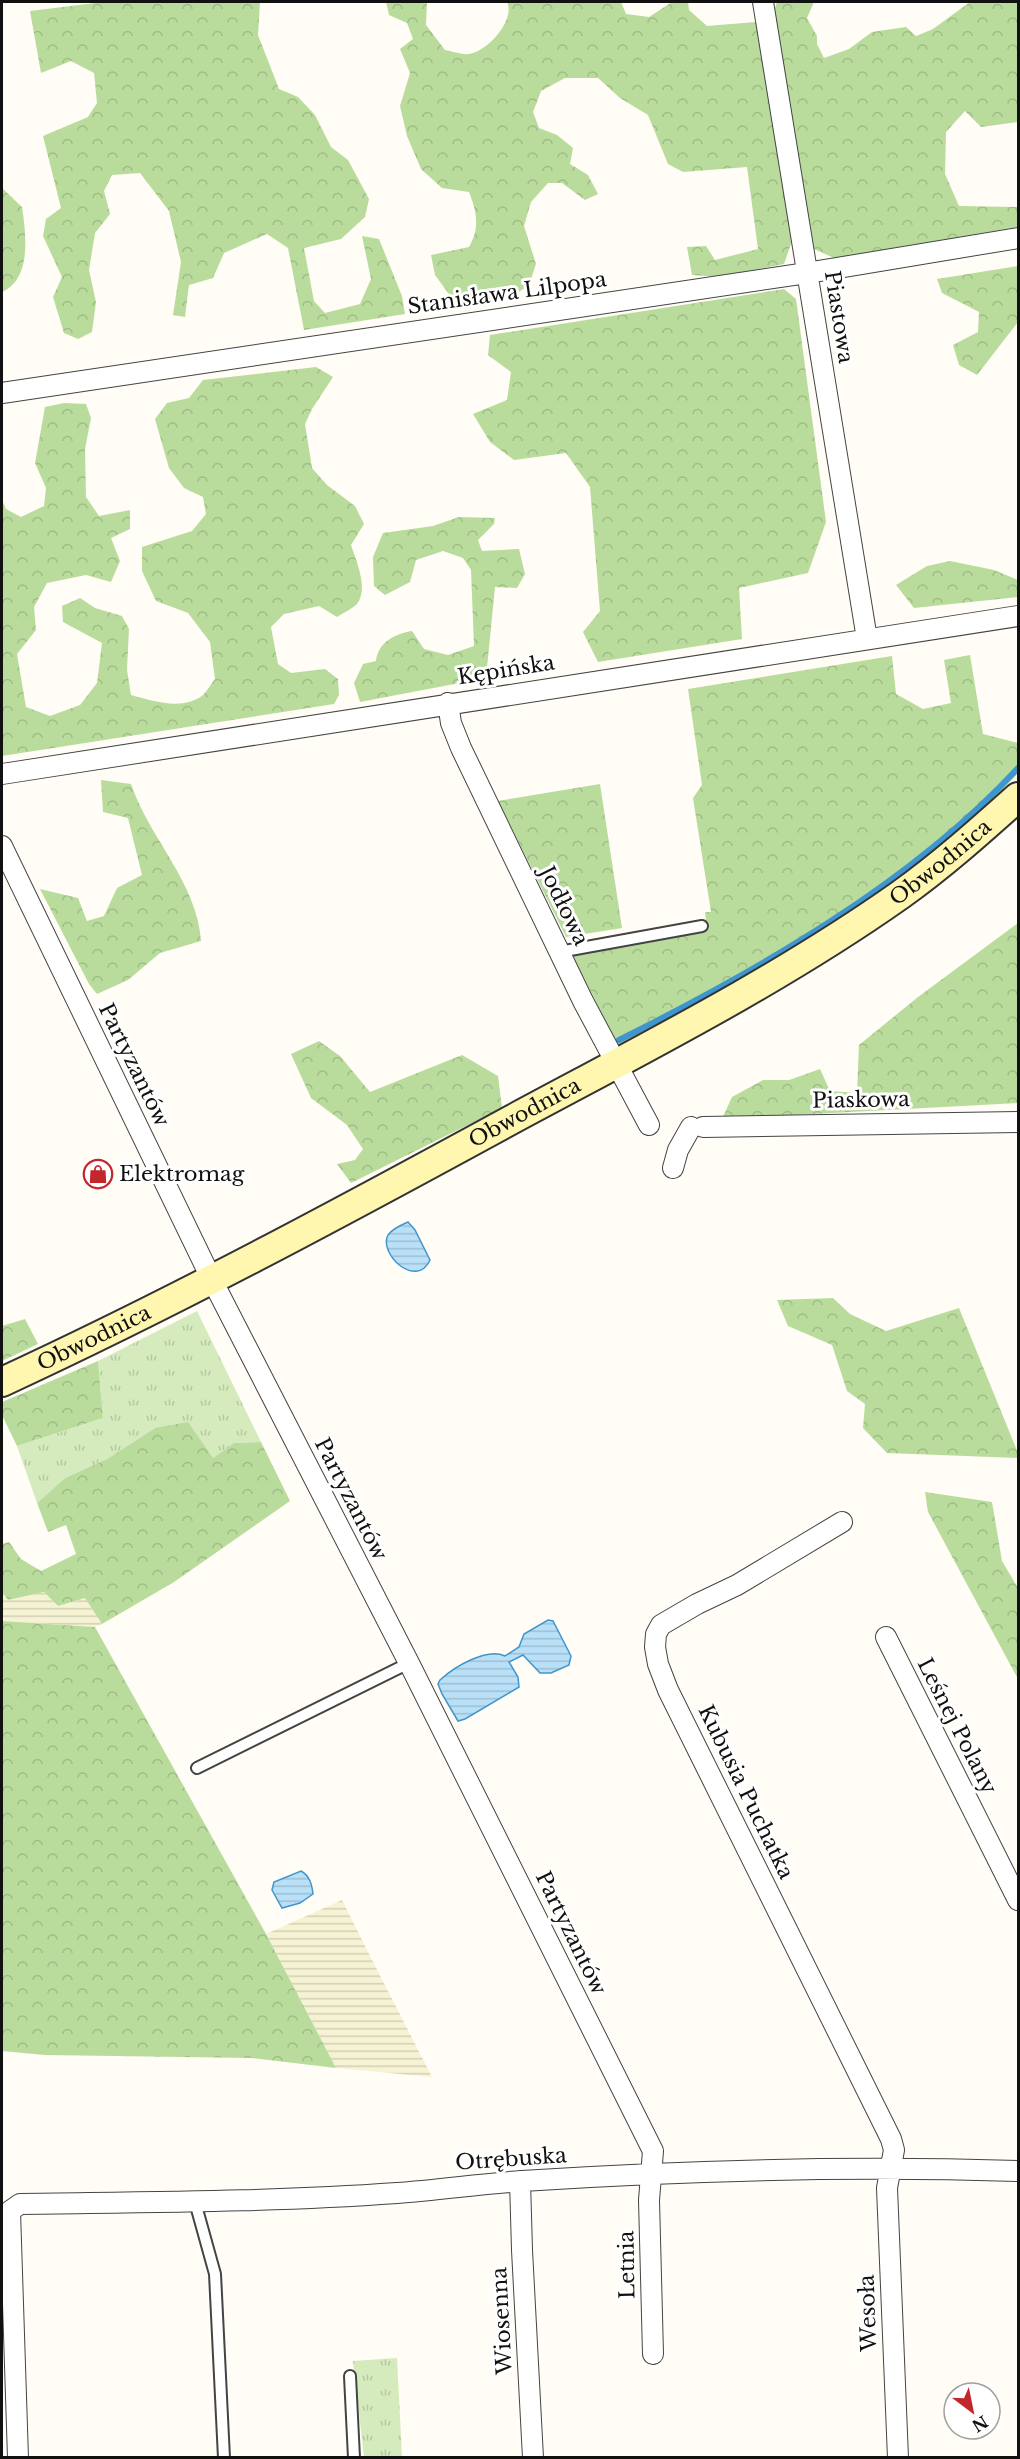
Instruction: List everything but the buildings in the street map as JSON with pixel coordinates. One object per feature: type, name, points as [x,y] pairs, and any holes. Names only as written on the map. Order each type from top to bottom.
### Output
[{"type":"main road","name":"Obwodnica","points":[[2,1382],[70,1350],[417,1171],[793,965],[938,867],[1018,797]]},
{"type":"street","name":"Piastowa","points":[[763,2],[867,639]]},
{"type":"street","name":"Stanisława Lilpopa","points":[[2,393],[807,273],[1018,238]]},
{"type":"street","name":"Kępińska","points":[[2,774],[1018,616]]},
{"type":"street","name":"Jodłowa","points":[[448,703],[451,723],[461,747],[615,1064],[650,1125]]},
{"type":"street","name":"Partyzantów","points":[[2,846],[211,1278],[410,1663],[652,2151],[651,2174]]},
{"type":"street","name":"Piaskowa","points":[[673,1168],[678,1150],[697,1127],[1018,1122]]},
{"type":"street","name":"Kubusia Puchatka","points":[[842,1522],[737,1585],[661,1625],[656,1635],[655,1647],[658,1664],[668,1690],[891,2139],[894,2150],[890,2167]]},
{"type":"street","name":"Leśnej Polany","points":[[886,1637],[1018,1900]]},
{"type":"street","name":"Otrębuska","points":[[18,2457],[10,2211],[20,2204],[195,2202],[397,2193],[520,2181],[651,2174],[890,2167],[1018,2171]]},
{"type":"street","name":"Wesoła","points":[[890,2167],[887,2188],[898,2457]]},
{"type":"street","name":"Letnia","points":[[651,2174],[649,2200],[653,2354]]},
{"type":"street","name":"Wiosenna","points":[[520,2181],[534,2457]]},
{"type":"lane","points":[[560,952],[702,927]]},
{"type":"lane","points":[[197,1768],[410,1663]]},
{"type":"lane","points":[[195,2202],[215,2274],[224,2457]]},
{"type":"lane","points":[[350,2376],[354,2457]]},
{"type":"shaded area","points":[[2,1592],[9,1600],[44,1592],[58,1606],[85,1598],[102,1624],[95,1627],[2,1621]]},
{"type":"shaded area","points":[[342,1900],[432,2077],[336,2068],[266,1934]]},
{"type":"green space","points":[[103,2],[260,2],[258,35],[279,89],[298,97],[315,115],[331,147],[348,160],[369,199],[365,217],[341,239],[304,248],[314,301],[325,313],[360,304],[371,279],[362,236],[379,239],[402,296],[405,314],[304,330],[288,248],[267,234],[224,253],[213,278],[189,285],[185,317],[173,315],[181,262],[169,211],[140,173],[112,175],[104,191],[110,214],[95,233],[89,270],[96,302],[92,332],[78,339],[64,333],[53,297],[62,277],[43,236],[46,219],[61,208],[43,136],[88,117],[97,103],[94,73],[71,61],[41,73],[30,11]]},
{"type":"green space","points":[[386,2],[427,2],[426,25],[445,50],[466,54],[484,48],[498,34],[507,17],[509,9],[507,2],[621,2],[626,14],[649,17],[672,2],[688,2],[689,10],[707,26],[756,22],[793,238],[784,264],[720,277],[692,275],[687,247],[706,246],[715,260],[758,249],[747,167],[683,172],[668,164],[648,115],[620,98],[598,78],[565,78],[541,91],[533,112],[539,128],[557,135],[573,148],[570,164],[588,175],[598,194],[585,200],[562,183],[548,183],[531,202],[524,226],[536,264],[529,285],[507,300],[472,307],[454,301],[435,275],[431,255],[469,247],[476,227],[474,206],[469,192],[442,188],[421,169],[407,136],[400,106],[410,73],[400,49],[413,39],[407,23],[389,15]]},
{"type":"green space","points":[[777,2],[814,2],[807,18],[817,36],[817,44],[824,58],[849,49],[872,32],[906,27],[916,36],[933,29],[970,2],[1018,2],[1018,122],[981,127],[965,111],[946,132],[945,174],[959,206],[1018,207],[1018,227],[834,258],[814,249],[774,11]]},
{"type":"green space","points":[[2,188],[22,207],[25,255],[18,277],[12,286],[2,292]]},
{"type":"green space","points":[[1018,266],[1018,322],[977,375],[959,365],[953,345],[978,332],[979,312],[942,293],[937,279]]},
{"type":"green space","points":[[784,289],[796,299],[826,522],[808,573],[739,588],[742,639],[598,662],[583,632],[600,611],[590,487],[566,453],[514,460],[490,442],[473,414],[507,400],[511,372],[488,355],[490,335]]},
{"type":"green space","points":[[316,367],[333,377],[305,424],[312,468],[327,485],[355,506],[364,524],[351,545],[360,574],[362,590],[357,604],[337,617],[319,606],[284,614],[271,627],[278,664],[291,673],[325,669],[338,679],[339,695],[334,704],[2,756],[2,500],[6,509],[21,517],[44,506],[46,488],[35,463],[45,407],[64,403],[86,404],[91,418],[85,449],[86,497],[99,516],[130,510],[130,529],[111,538],[120,561],[111,582],[86,575],[47,583],[34,607],[36,630],[17,654],[26,707],[50,716],[80,705],[97,683],[102,643],[63,622],[62,606],[80,598],[95,608],[122,616],[129,629],[127,670],[131,695],[168,703],[186,703],[203,695],[215,679],[210,642],[188,613],[156,601],[142,571],[142,547],[192,531],[206,514],[203,497],[184,488],[169,468],[155,419],[167,403],[189,398],[203,380]]},
{"type":"green space","points":[[459,517],[495,518],[494,524],[478,540],[482,551],[519,549],[525,574],[517,588],[495,587],[486,678],[360,702],[354,683],[363,664],[376,661],[377,654],[384,644],[399,634],[412,631],[424,649],[448,655],[474,646],[471,570],[463,558],[443,551],[416,560],[410,582],[385,595],[374,586],[373,557],[383,533],[433,526]]},
{"type":"green space","points":[[950,561],[994,570],[1018,580],[1018,597],[914,608],[896,585],[927,566]]},
{"type":"green space","points":[[970,655],[983,734],[1018,743],[1018,773],[969,827],[802,940],[620,1050],[571,952],[707,929],[705,912],[711,912],[693,798],[702,785],[688,689],[892,656],[896,694],[923,709],[951,703],[944,660]]},
{"type":"green space","points":[[101,780],[131,784],[139,804],[191,899],[198,920],[201,941],[160,953],[128,980],[97,994],[89,984],[40,889],[78,898],[87,921],[104,916],[117,888],[142,875],[128,818],[103,812]]},
{"type":"green space","points":[[600,784],[622,928],[566,937],[498,801]]},
{"type":"green space","points":[[1018,923],[1018,1103],[722,1119],[732,1097],[763,1080],[789,1080],[820,1069],[830,1091],[857,1093],[859,1045],[918,997]]},
{"type":"green space","points":[[319,1041],[340,1056],[370,1092],[462,1055],[498,1076],[502,1108],[351,1183],[337,1164],[355,1160],[363,1149],[347,1125],[311,1098],[291,1054]]},
{"type":"green space","points":[[833,1298],[850,1314],[886,1331],[959,1308],[1018,1453],[1018,1458],[887,1453],[863,1428],[865,1404],[847,1391],[832,1345],[788,1326],[777,1300]]},
{"type":"green space","points":[[197,1311],[261,1442],[234,1443],[213,1458],[155,1428],[107,1459],[65,1478],[37,1503],[17,1446],[103,1418],[98,1361]]},
{"type":"green space","points":[[25,1319],[38,1344],[2,1361],[2,1326]]},
{"type":"green space","points":[[98,1361],[103,1418],[17,1446],[2,1415],[2,1402]]},
{"type":"green space","points":[[188,1422],[213,1458],[234,1443],[261,1442],[290,1501],[174,1582],[102,1624],[85,1598],[58,1606],[44,1592],[8,1600],[2,1592],[2,1544],[9,1542],[21,1559],[41,1571],[76,1554],[66,1525],[48,1532],[37,1503],[65,1478],[107,1459],[155,1428]]},
{"type":"green space","points":[[925,1492],[992,1502],[1002,1561],[1018,1588],[1018,1679],[928,1512]]},
{"type":"green space","points":[[2,1621],[95,1627],[266,1934],[336,2068],[252,2058],[45,2055],[2,2051]]},
{"type":"green space","points":[[397,2358],[402,2457],[364,2457],[353,2361]]},
{"type":"water","points":[[408,1222],[415,1230],[430,1260],[424,1268],[416,1271],[400,1266],[388,1251],[386,1242],[390,1233]]},
{"type":"water","points":[[548,1620],[553,1621],[571,1656],[569,1665],[551,1673],[540,1673],[523,1655],[509,1662],[518,1677],[519,1687],[458,1721],[442,1694],[438,1684],[440,1680],[462,1664],[480,1656],[498,1654],[505,1656],[519,1647],[524,1634]]},
{"type":"water","points":[[301,1871],[308,1878],[313,1894],[300,1903],[282,1908],[272,1890],[274,1882]]},
{"type":"waterway","points":[[619,1040],[726,984],[831,921],[931,849],[976,810],[1018,768]]},
{"type":"place","name":"Elektromag","points":[[98,1174]]}]
